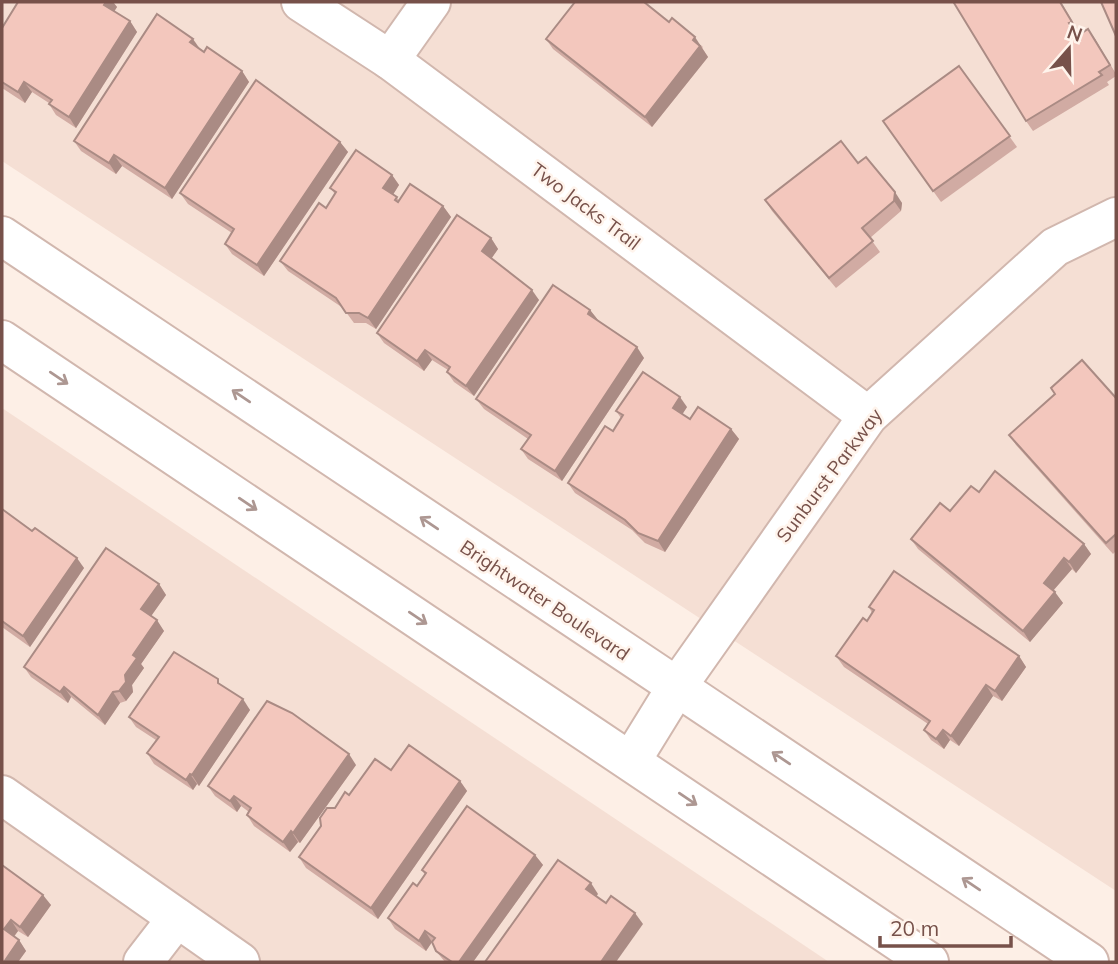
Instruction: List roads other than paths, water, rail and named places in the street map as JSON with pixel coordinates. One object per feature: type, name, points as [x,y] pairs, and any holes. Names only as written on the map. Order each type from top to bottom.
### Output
[{"type":"street","name":"Two Jacks Trail","points":[[301,2],[390,60],[868,416]]},
{"type":"street","points":[[390,60],[431,2]]},
{"type":"street","name":"Sunburst Parkway","points":[[631,761],[676,688],[868,416],[1055,247],[1116,217]]},
{"type":"street","name":"Brightwater Boulevard","points":[[2,236],[1089,962]]},
{"type":"street","points":[[2,340],[929,962]]},
{"type":"street","points":[[2,795],[240,962]]},
{"type":"street","points":[[143,962],[177,918]]}]
